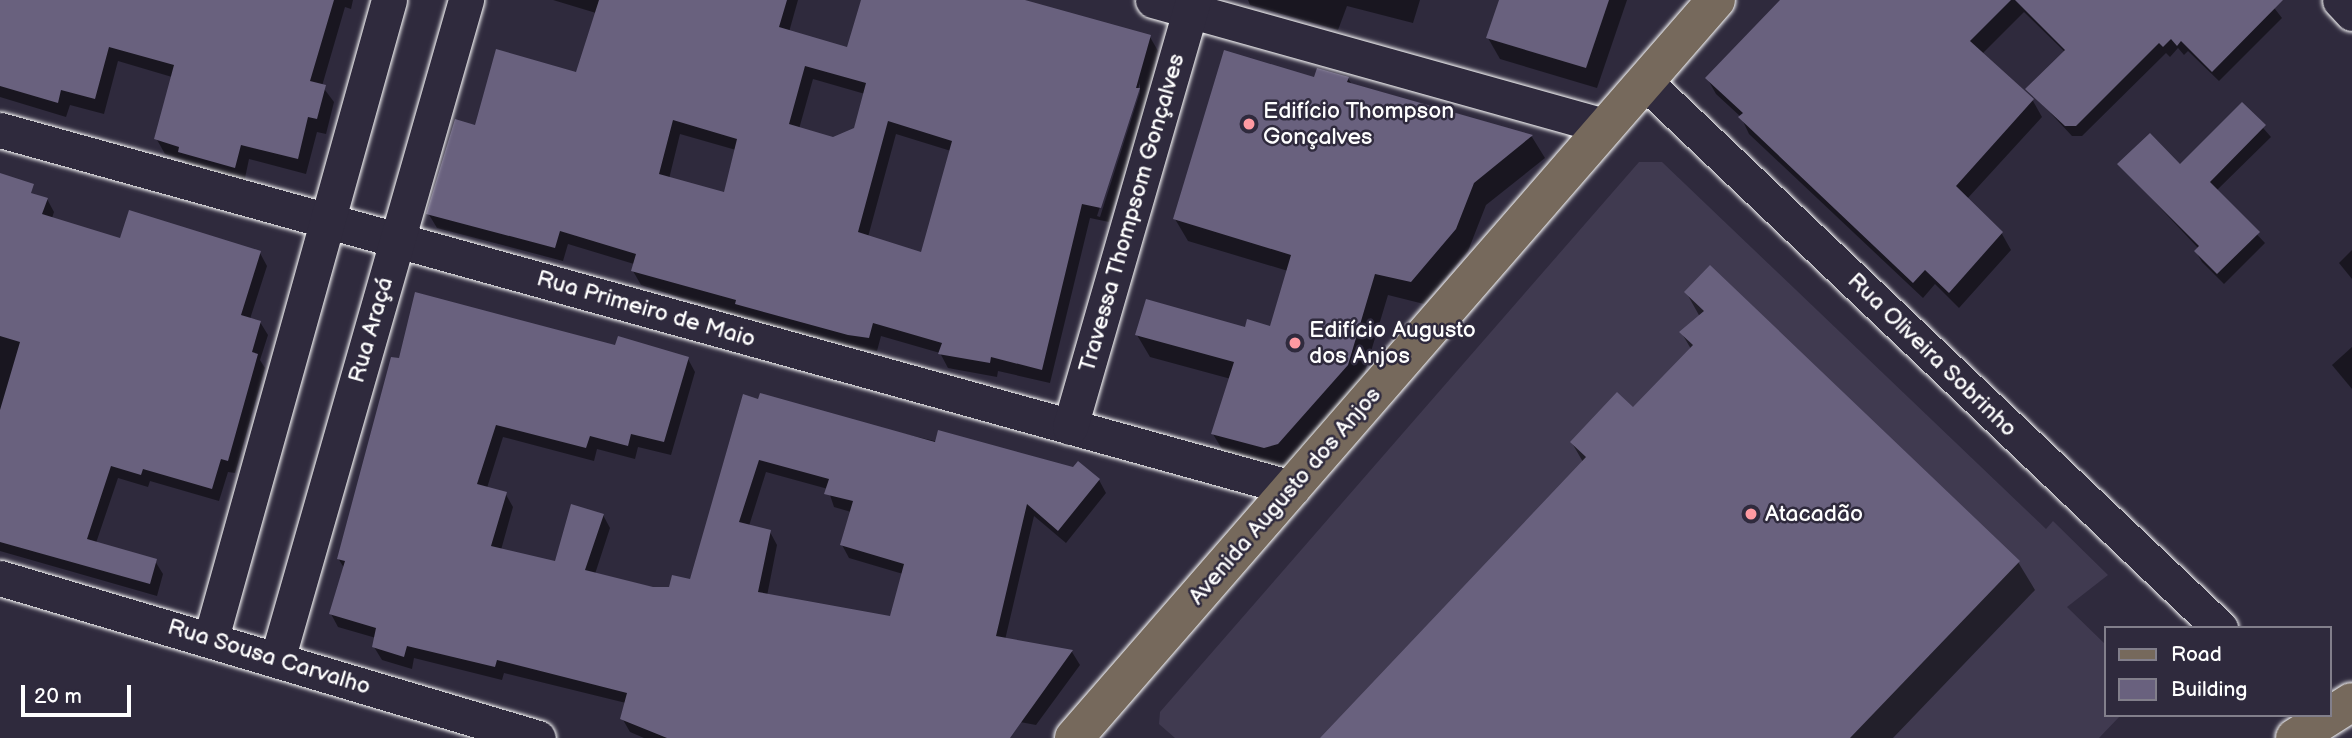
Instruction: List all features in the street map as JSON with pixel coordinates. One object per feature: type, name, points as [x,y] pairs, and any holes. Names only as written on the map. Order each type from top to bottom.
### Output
[{"type":"main road","name":"Avenida Augusto dos Anjos","points":[[1086,734],[1292,488],[1716,0]]},
{"type":"main road","points":[[2331,713],[2352,702]]},
{"type":"street","points":[[211,638],[324,218],[388,0]]},
{"type":"street","name":"Rua Araçá","points":[[277,660],[466,0]]},
{"type":"street","points":[[1153,0],[1191,5],[1605,126]]},
{"type":"street","points":[[2340,0],[2352,13]]},
{"type":"street","name":"Travessa Thompsom Gonçalves","points":[[1070,427],[1191,5]]},
{"type":"street","name":"Rua Oliveira Sobrinho","points":[[1645,82],[2218,626]]},
{"type":"street","name":"Rua Primeiro de Maio","points":[[0,130],[1292,488]]},
{"type":"street","name":"Rua Sousa Carvalho","points":[[0,578],[211,638],[538,738]]},
{"type":"shaded area","points":[[1639,162],[1662,162],[2046,529],[2053,521],[2108,575],[2067,607],[2104,643],[2104,717],[2119,717],[2099,738],[1175,738],[1159,724],[1160,712]]},
{"type":"building","points":[[0,0],[334,0],[310,81],[326,85],[317,119],[308,117],[298,159],[241,145],[235,168],[178,152],[179,147],[154,139],[174,65],[109,47],[95,99],[61,90],[58,103],[0,86]]},
{"type":"building","points":[[599,0],[787,0],[779,27],[847,47],[861,0],[1025,0],[1151,35],[1136,88],[1140,88],[1101,208],[1082,204],[1042,370],[991,357],[990,363],[938,354],[942,343],[873,323],[869,338],[848,335],[735,304],[736,300],[631,271],[636,254],[560,231],[555,248],[426,214],[455,119],[475,125],[496,49],[576,72]],"holes":[[[805,66],[866,83],[854,128],[833,137],[789,124]],[[673,120],[737,139],[724,192],[659,174]],[[888,121],[952,141],[921,252],[858,232]]]},
{"type":"building","points":[[1499,0],[1609,0],[1586,68],[1486,38]]},
{"type":"building","points":[[1780,0],[2011,0],[1970,41],[2034,99],[1956,186],[2003,232],[1949,293],[1925,270],[1913,283],[1738,117],[1743,113],[1705,78]]},
{"type":"building","points":[[2015,0],[2283,0],[2212,72],[2181,41],[2177,46],[2171,39],[2163,47],[2159,43],[2076,126],[2065,126],[2025,89],[2065,50]]},
{"type":"building","points":[[1224,50],[1314,77],[1317,68],[1349,77],[1347,82],[1533,135],[1474,183],[1456,229],[1411,282],[1375,274],[1348,365],[1278,444],[1264,448],[1211,434],[1234,362],[1135,335],[1146,299],[1245,327],[1247,319],[1270,326],[1291,255],[1173,219]]},
{"type":"building","points":[[2242,102],[2266,125],[2210,182],[2260,232],[2217,274],[2194,251],[2199,246],[2117,164],[2150,133],[2180,164]]},
{"type":"building","points":[[0,173],[34,184],[31,193],[48,198],[42,214],[120,238],[129,210],[261,251],[241,315],[261,321],[252,352],[258,354],[228,461],[221,459],[212,489],[143,469],[141,475],[111,466],[87,539],[157,559],[150,584],[0,542],[0,410],[20,342],[0,336]]},
{"type":"building","name":"Atacadão","points":[[1710,265],[2020,561],[1850,738],[1320,738],[1586,457],[1570,442],[1617,392],[1633,407],[1693,345],[1679,332],[1704,311],[1684,292]]},
{"type":"building","points":[[415,292],[615,345],[618,336],[689,357],[664,442],[631,434],[628,446],[590,436],[586,448],[496,425],[477,484],[507,492],[491,546],[555,561],[571,504],[604,514],[585,570],[653,587],[669,587],[672,575],[690,579],[743,394],[758,399],[760,393],[935,442],[938,430],[1073,467],[1078,461],[1100,479],[1058,531],[1027,504],[996,636],[1073,650],[1010,738],[667,738],[620,719],[627,693],[497,660],[495,667],[407,646],[404,657],[372,647],[376,628],[329,614],[345,561],[337,559],[391,357],[399,358]],"holes":[[[759,460],[829,479],[824,494],[853,501],[840,545],[904,564],[890,616],[758,592],[771,530],[739,522]]]},
{"type":"place","name":"Edifício Thompson Gonçalves","points":[[1249,124]]},
{"type":"place","name":"Edifício Augusto dos Anjos","points":[[1295,343]]},
{"type":"place","name":"Atacadão","points":[[1751,514]]}]
